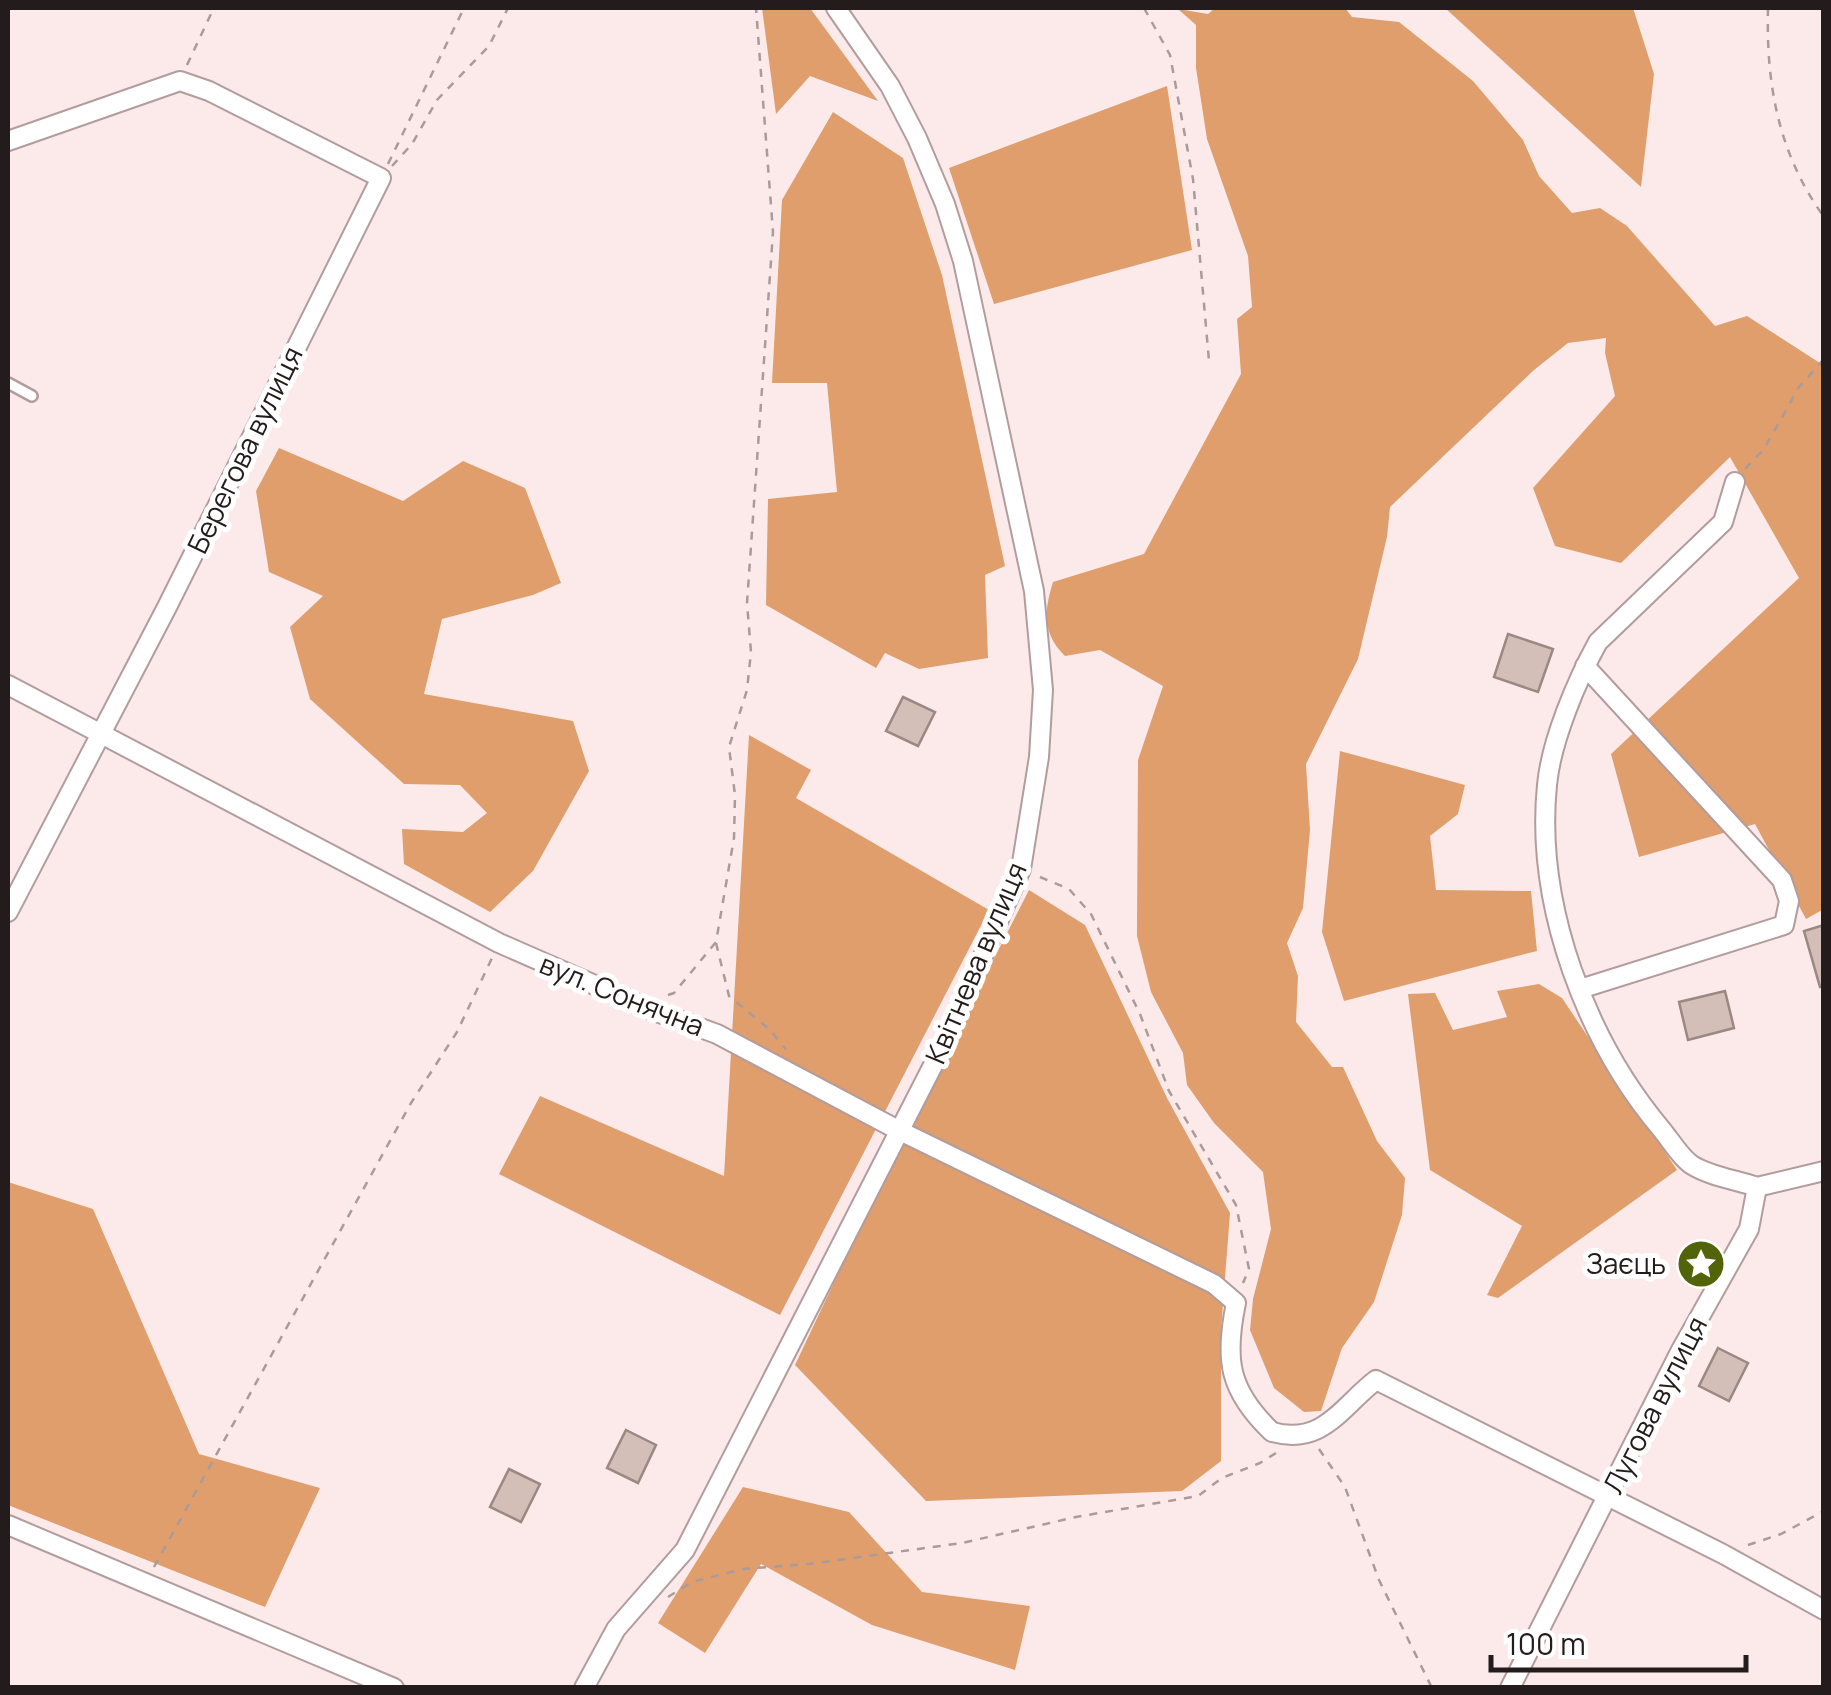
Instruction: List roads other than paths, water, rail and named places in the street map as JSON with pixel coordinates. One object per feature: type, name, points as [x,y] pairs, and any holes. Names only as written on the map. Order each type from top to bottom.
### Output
[{"type":"street","name":"Квітнева вулиця","points":[[584,1688],[616,1630],[685,1550],[948,1036],[1021,869],[1039,756],[1041,642],[1026,552],[963,261],[945,204],[917,138],[890,86],[836,8]]},
{"type":"street","name":"Берегова вулиця","points":[[8,141],[150,89],[180,82],[208,91],[381,178],[176,590],[8,912]]},
{"type":"street","points":[[1734,482],[1723,522],[1598,642],[1585,666],[1547,780],[1544,826],[1551,884],[1580,989],[1599,1040],[1630,1093],[1691,1165],[1757,1187],[1824,1170]]},
{"type":"street","points":[[1580,989],[1784,925],[1788,901],[1782,880],[1585,666]]},
{"type":"street","name":"вул. Сонячна","points":[[8,685],[499,944],[716,1034],[898,1130],[1214,1284],[1236,1304],[1228,1342],[1231,1366],[1244,1400],[1272,1432],[1300,1436],[1319,1430],[1376,1380],[1608,1496]]},
{"type":"street","name":"Лугова вулиця","points":[[1510,1688],[1680,1352],[1749,1229],[1757,1187]]},
{"type":"street","points":[[1608,1496],[1824,1610]]},
{"type":"street","points":[[8,1525],[394,1688]]},
{"type":"lane","points":[[8,384],[32,396]]},
{"type":"place","name":"Заєць","points":[[1701,1264]]}]
